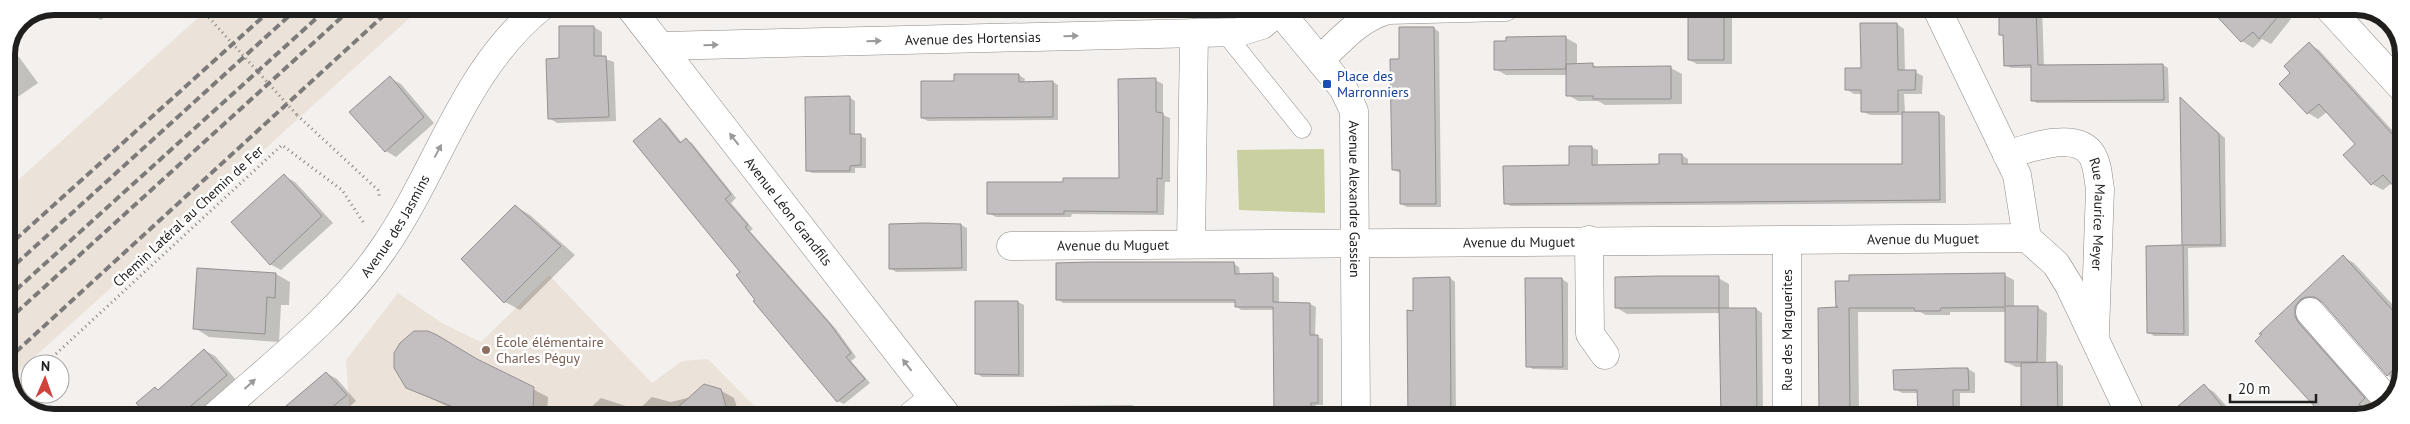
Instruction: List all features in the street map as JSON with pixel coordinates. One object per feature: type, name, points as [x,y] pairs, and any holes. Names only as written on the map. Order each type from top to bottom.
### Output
[{"type":"street","name":"Avenue des Jasmins","points":[[223,409],[348,293],[386,245],[478,75],[531,15]]},
{"type":"street","name":"Avenue Léon Grandfils","points":[[636,15],[941,409]]},
{"type":"street","name":"Avenue des Hortensias","points":[[662,46],[1239,32],[1262,25],[1270,15]]},
{"type":"street","name":"Avenue Alexandre Gassien","points":[[1282,15],[1342,88],[1354,111],[1356,409]]},
{"type":"street","points":[[1320,60],[1360,22],[1371,15]]},
{"type":"street","points":[[1940,15],[2017,175],[2027,238]]},
{"type":"street","points":[[2335,15],[2395,80]]},
{"type":"street","points":[[1191,244],[1194,33]]},
{"type":"street","name":"Rue Maurice Meyer","points":[[2007,155],[2038,145],[2064,142],[2079,144],[2092,153],[2098,170],[2100,189],[2095,337]]},
{"type":"street","name":"Rue Maurice Meyer","points":[[2027,238],[2056,264],[2069,285],[2128,409]]},
{"type":"street","name":"Avenue du Muguet","points":[[1011,246],[2027,238]]},
{"type":"street","points":[[1589,240],[1590,334],[1605,355]]},
{"type":"street","name":"Rue des Marguerites","points":[[1787,241],[1787,409]]},
{"type":"street","points":[[2310,312],[2384,397]]},
{"type":"lane","points":[[1224,32],[1302,129]]},
{"type":"lane","points":[[912,409],[930,394]]},
{"type":"path","points":[[207,15],[297,115],[378,190],[386,245]]},
{"type":"path","name":"Chemin Latéral au Chemin de Fer","points":[[56,354],[282,145],[342,190],[386,245]]},
{"type":"shaded area","points":[[201,15],[413,15],[38,354],[20,354],[20,370],[15,374],[15,183]]},
{"type":"shaded area","name":"École élémentaire Charles Péguy","points":[[549,275],[652,383],[682,361],[708,359],[757,409],[349,409],[346,360],[398,293],[442,323],[481,342]]},
{"type":"green space","points":[[1324,149],[1325,213],[1239,210],[1237,150]]},
{"type":"building","points":[[1688,15],[1724,15],[1724,60],[1688,60]]},
{"type":"building","points":[[1999,15],[2036,15],[2038,65],[2163,64],[2164,100],[2031,101],[2031,65],[2004,66],[2003,35],[1999,35]]},
{"type":"building","points":[[2216,15],[2279,15],[2259,39],[2253,32],[2241,42]]},
{"type":"building","points":[[1860,23],[1897,23],[1898,70],[1916,70],[1915,90],[1898,90],[1898,112],[1861,112],[1861,90],[1845,90],[1845,68],[1861,68]]},
{"type":"building","points":[[559,26],[594,26],[594,56],[606,56],[609,117],[548,119],[546,59],[559,58]]},
{"type":"building","points":[[1399,27],[1434,27],[1436,204],[1400,204],[1400,170],[1392,170],[1390,59],[1399,59]]},
{"type":"building","points":[[1566,36],[1566,69],[1494,70],[1494,41],[1506,41],[1506,37]]},
{"type":"building","points":[[2309,42],[2395,137],[2395,188],[2383,175],[2371,185],[2343,155],[2355,144],[2319,104],[2307,114],[2279,84],[2290,73],[2284,66]]},
{"type":"building","points":[[1593,63],[1593,67],[1671,66],[1671,99],[1593,99],[1593,96],[1566,96],[1566,64]]},
{"type":"building","points":[[954,74],[1019,74],[1019,82],[1053,81],[1053,117],[921,118],[921,81],[954,81]]},
{"type":"building","points":[[390,76],[424,117],[385,152],[349,112]]},
{"type":"building","points":[[1156,78],[1156,112],[1163,113],[1162,179],[1157,178],[1157,212],[1064,211],[1064,214],[987,214],[987,182],[1063,182],[1063,178],[1119,178],[1118,79]]},
{"type":"building","points":[[850,96],[850,134],[861,134],[861,165],[850,166],[850,171],[806,171],[805,97]]},
{"type":"building","points":[[2180,97],[2219,134],[2221,245],[2183,245],[2184,334],[2147,333],[2146,246],[2182,245]]},
{"type":"building","points":[[1902,112],[1939,112],[1940,200],[1504,204],[1503,166],[1569,165],[1569,146],[1592,146],[1592,165],[1659,164],[1659,154],[1682,154],[1682,164],[1902,164]]},
{"type":"building","points":[[660,118],[680,143],[686,138],[731,194],[725,199],[748,225],[745,227],[830,324],[851,353],[846,357],[865,379],[837,402],[753,301],[755,300],[736,275],[740,272],[633,141]]},
{"type":"building","points":[[284,174],[322,216],[270,265],[231,222]]},
{"type":"building","points":[[515,205],[561,246],[504,303],[461,259]]},
{"type":"building","points":[[889,224],[961,224],[962,268],[889,269]]},
{"type":"building","points":[[2343,255],[2395,313],[2395,368],[2387,376],[2322,302],[2315,297],[2306,297],[2300,300],[2295,307],[2295,316],[2298,322],[2365,398],[2359,404],[2363,408],[2361,409],[2317,409],[2255,341],[2262,334],[2259,334]]},
{"type":"building","points":[[1234,262],[1235,274],[1273,273],[1273,302],[1310,303],[1310,335],[1318,335],[1318,403],[1311,403],[1311,409],[1274,409],[1273,307],[1235,307],[1235,300],[1056,300],[1056,263]]},
{"type":"building","points":[[197,268],[276,273],[275,298],[267,297],[265,334],[193,329]]},
{"type":"building","points":[[2005,273],[2005,306],[2038,306],[2037,362],[2005,362],[2005,307],[1941,308],[1940,311],[1915,311],[1914,308],[1849,308],[1850,409],[1819,409],[1818,308],[1838,307],[1836,307],[1835,281],[1849,281],[1849,275]]},
{"type":"building","points":[[1719,276],[1719,308],[1615,308],[1615,277]]},
{"type":"building","points":[[1450,277],[1451,409],[1408,409],[1407,310],[1413,311],[1413,278]]},
{"type":"building","points":[[1525,278],[1562,278],[1563,367],[1526,367]]},
{"type":"building","points":[[975,301],[1018,301],[1019,375],[975,374]]},
{"type":"building","points":[[1719,308],[1756,308],[1757,409],[1721,409]]},
{"type":"building","points":[[414,331],[428,331],[437,335],[477,359],[534,387],[533,409],[450,409],[453,407],[406,388],[394,368],[394,353],[400,343]]},
{"type":"building","points":[[204,349],[227,375],[187,409],[142,409],[136,403],[155,387],[158,390]]},
{"type":"building","points":[[2057,362],[2058,409],[2021,409],[2021,363]]},
{"type":"building","points":[[1968,368],[1969,390],[1953,390],[1953,409],[1918,409],[1917,390],[1894,390],[1893,370]]},
{"type":"building","points":[[326,372],[347,395],[330,409],[282,409]]},
{"type":"building","points":[[704,384],[721,389],[727,409],[676,409]]},
{"type":"building","points":[[2204,384],[2225,409],[2175,409]]},
{"type":"railway","points":[[15,240],[265,15]]},
{"type":"railway","points":[[15,265],[290,15]]},
{"type":"railway","points":[[15,291],[320,15]]},
{"type":"railway","points":[[15,314],[344,15]]},
{"type":"railway","points":[[15,353],[384,15]]},
{"type":"place","name":"Place des Marronniers","points":[[1327,84]]},
{"type":"place","name":"École élémentaire Charles Péguy","points":[[486,350]]}]
